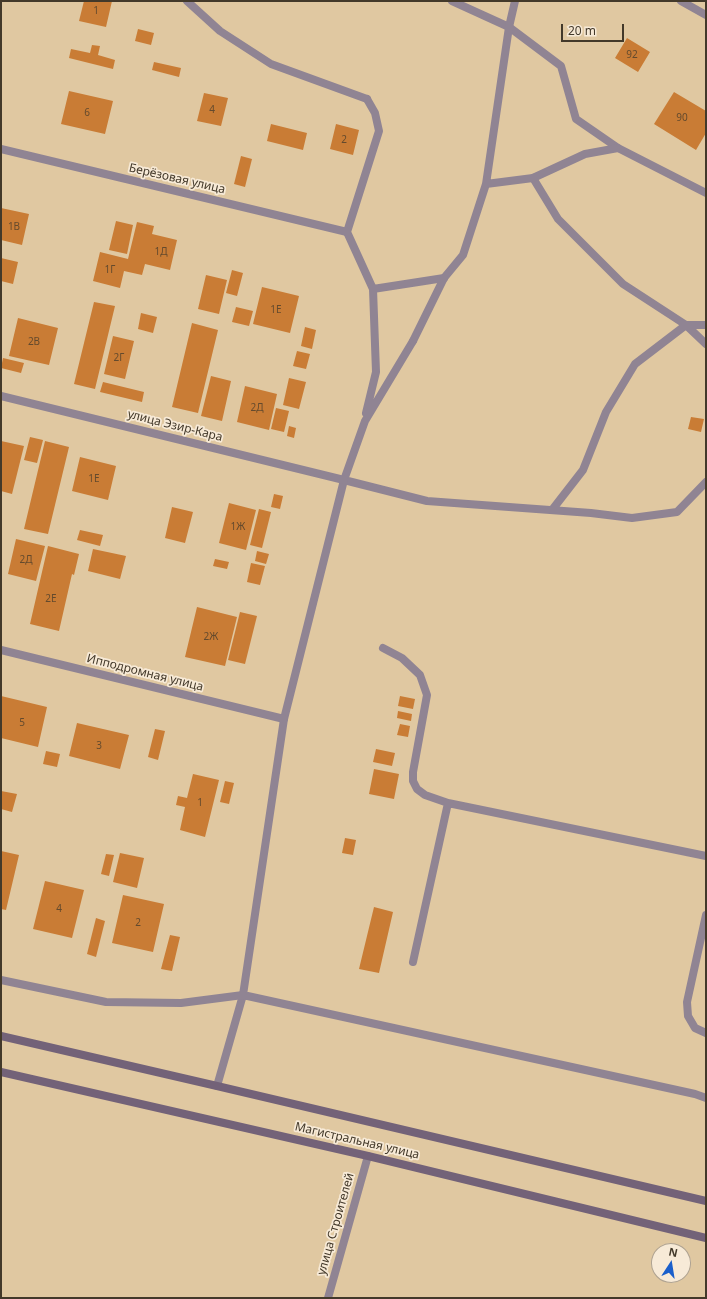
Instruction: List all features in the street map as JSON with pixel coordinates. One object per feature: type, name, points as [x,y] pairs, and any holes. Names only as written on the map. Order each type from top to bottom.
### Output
[{"type":"main road","name":"Магистральная улица","points":[[1,1036],[706,1201]]},
{"type":"main road","name":"Магистральная улица","points":[[1,1072],[368,1156],[706,1238]]},
{"type":"street","points":[[187,1],[220,31],[271,64],[367,100],[375,113],[379,131],[347,232],[373,289],[376,372],[364,421],[344,480],[284,719],[243,995],[217,1086]]},
{"type":"street","points":[[452,1],[509,27],[561,66],[576,119],[618,148],[706,193]]},
{"type":"street","points":[[364,421],[413,341],[444,278],[463,255],[486,184],[514,1]]},
{"type":"street","points":[[681,1],[706,14]]},
{"type":"street","points":[[486,184],[533,178],[585,154],[618,148]]},
{"type":"street","name":"Берёзовая улица","points":[[1,149],[347,232]]},
{"type":"street","points":[[533,178],[558,219],[623,284],[686,325],[706,344]]},
{"type":"street","points":[[373,289],[444,278]]},
{"type":"street","points":[[552,510],[583,470],[606,412],[635,364],[686,325],[706,326]]},
{"type":"street","name":"улица Эзир-Кара","points":[[1,396],[427,501],[591,513],[632,518],[677,512],[706,482]]},
{"type":"street","points":[[383,648],[402,658],[420,675],[428,695],[413,772],[413,781],[417,789],[425,795],[448,803],[706,856]]},
{"type":"street","name":"Ипподромная улица","points":[[1,650],[284,719]]},
{"type":"street","points":[[413,962],[448,803]]},
{"type":"street","points":[[706,915],[687,1002],[688,1016],[695,1028],[706,1034]]},
{"type":"street","points":[[1,980],[106,1002],[181,1003],[243,995],[695,1094],[706,1098]]},
{"type":"street","name":"улица Строителей","points":[[328,1298],[368,1156]]},
{"type":"building","points":[[84,1],[112,1],[106,27],[79,21]]},
{"type":"building","points":[[138,29],[154,33],[151,45],[135,41]]},
{"type":"building","points":[[627,38],[650,52],[638,72],[615,58]]},
{"type":"building","points":[[92,45],[100,46],[98,55],[115,60],[113,69],[69,58],[71,49],[90,53]]},
{"type":"building","points":[[154,62],[181,68],[179,77],[152,70]]},
{"type":"building","points":[[69,91],[113,101],[105,134],[61,124]]},
{"type":"building","points":[[674,92],[706,111],[706,133],[696,150],[654,124]]},
{"type":"building","points":[[204,93],[228,98],[221,126],[197,121]]},
{"type":"building","points":[[271,124],[307,133],[303,150],[267,141]]},
{"type":"building","points":[[336,124],[359,130],[353,155],[330,149]]},
{"type":"building","points":[[241,156],[252,159],[245,187],[234,184]]},
{"type":"building","points":[[1,208],[29,214],[22,245],[1,240]]},
{"type":"building","points":[[116,221],[133,225],[127,254],[109,250]]},
{"type":"building","points":[[137,222],[154,226],[152,234],[177,240],[170,270],[145,264],[142,275],[124,271],[120,288],[93,281],[100,252],[128,259]]},
{"type":"building","points":[[1,258],[18,262],[13,284],[1,281]]},
{"type":"building","points":[[232,270],[243,273],[237,296],[226,293]]},
{"type":"building","points":[[206,275],[227,280],[219,314],[198,309]]},
{"type":"building","points":[[262,287],[299,296],[290,333],[253,324]]},
{"type":"building","points":[[94,302],[115,306],[95,389],[74,384]]},
{"type":"building","points":[[236,307],[253,311],[249,326],[232,322]]},
{"type":"building","points":[[141,313],[157,317],[153,333],[138,329]]},
{"type":"building","points":[[18,318],[58,328],[49,365],[9,356]]},
{"type":"building","points":[[192,323],[218,330],[198,413],[172,407]]},
{"type":"building","points":[[305,327],[316,330],[312,349],[301,346]]},
{"type":"building","points":[[113,336],[134,341],[125,379],[104,374]]},
{"type":"building","points":[[297,351],[310,354],[306,369],[293,366]]},
{"type":"building","points":[[3,358],[24,363],[21,373],[1,368]]},
{"type":"building","points":[[211,376],[231,381],[222,421],[201,416]]},
{"type":"building","points":[[289,378],[306,382],[299,409],[283,405]]},
{"type":"building","points":[[103,382],[144,392],[142,402],[100,392]]},
{"type":"building","points":[[245,386],[277,394],[269,430],[237,422]]},
{"type":"building","points":[[276,408],[289,411],[284,432],[271,429]]},
{"type":"building","points":[[691,417],[704,419],[701,432],[688,429]]},
{"type":"building","points":[[289,426],[296,428],[294,438],[287,436]]},
{"type":"building","points":[[30,437],[43,440],[37,463],[24,460]]},
{"type":"building","points":[[1,441],[24,446],[12,494],[1,491]]},
{"type":"building","points":[[45,441],[69,447],[48,534],[24,529]]},
{"type":"building","points":[[80,457],[116,466],[108,500],[72,491]]},
{"type":"building","points":[[274,494],[283,496],[280,509],[271,507]]},
{"type":"building","points":[[229,503],[256,510],[246,550],[219,543]]},
{"type":"building","points":[[172,507],[193,512],[185,543],[165,538]]},
{"type":"building","points":[[259,509],[271,512],[262,548],[250,545]]},
{"type":"building","points":[[80,530],[103,535],[100,546],[77,540]]},
{"type":"building","points":[[16,539],[45,546],[36,581],[8,574]]},
{"type":"building","points":[[48,546],[79,554],[74,575],[72,574],[59,631],[30,624]]},
{"type":"building","points":[[93,549],[126,556],[120,579],[88,571]]},
{"type":"building","points":[[257,551],[269,554],[266,564],[255,561]]},
{"type":"building","points":[[215,559],[229,562],[227,569],[213,566]]},
{"type":"building","points":[[251,563],[265,566],[260,585],[247,582]]},
{"type":"building","points":[[197,607],[237,617],[225,666],[185,657]]},
{"type":"building","points":[[240,612],[257,616],[245,664],[228,660]]},
{"type":"building","points":[[1,696],[47,707],[38,747],[1,738]]},
{"type":"building","points":[[400,696],[415,699],[413,709],[398,706]]},
{"type":"building","points":[[398,711],[412,714],[411,721],[397,718]]},
{"type":"building","points":[[77,723],[129,735],[120,769],[69,756]]},
{"type":"building","points":[[400,724],[410,726],[408,737],[397,735]]},
{"type":"building","points":[[155,729],[165,731],[158,760],[148,757]]},
{"type":"building","points":[[376,749],[395,753],[392,766],[373,762]]},
{"type":"building","points":[[46,751],[60,754],[57,767],[43,764]]},
{"type":"building","points":[[374,769],[399,774],[394,799],[369,794]]},
{"type":"building","points":[[193,774],[219,780],[205,837],[180,830],[185,807],[176,805],[178,796],[187,798]]},
{"type":"building","points":[[225,781],[234,783],[229,804],[220,802]]},
{"type":"building","points":[[1,791],[17,794],[12,812],[1,809]]},
{"type":"building","points":[[345,838],[356,840],[353,855],[342,853]]},
{"type":"building","points":[[1,851],[19,855],[6,910],[1,909]]},
{"type":"building","points":[[120,853],[144,858],[137,888],[113,882]]},
{"type":"building","points":[[106,854],[114,855],[109,876],[101,874]]},
{"type":"building","points":[[45,881],[84,890],[72,938],[33,929]]},
{"type":"building","points":[[123,895],[164,904],[153,952],[112,943]]},
{"type":"building","points":[[374,907],[393,912],[379,973],[359,969]]},
{"type":"building","points":[[96,918],[105,921],[96,957],[87,954]]},
{"type":"building","points":[[170,935],[180,937],[172,971],[161,969]]}]
